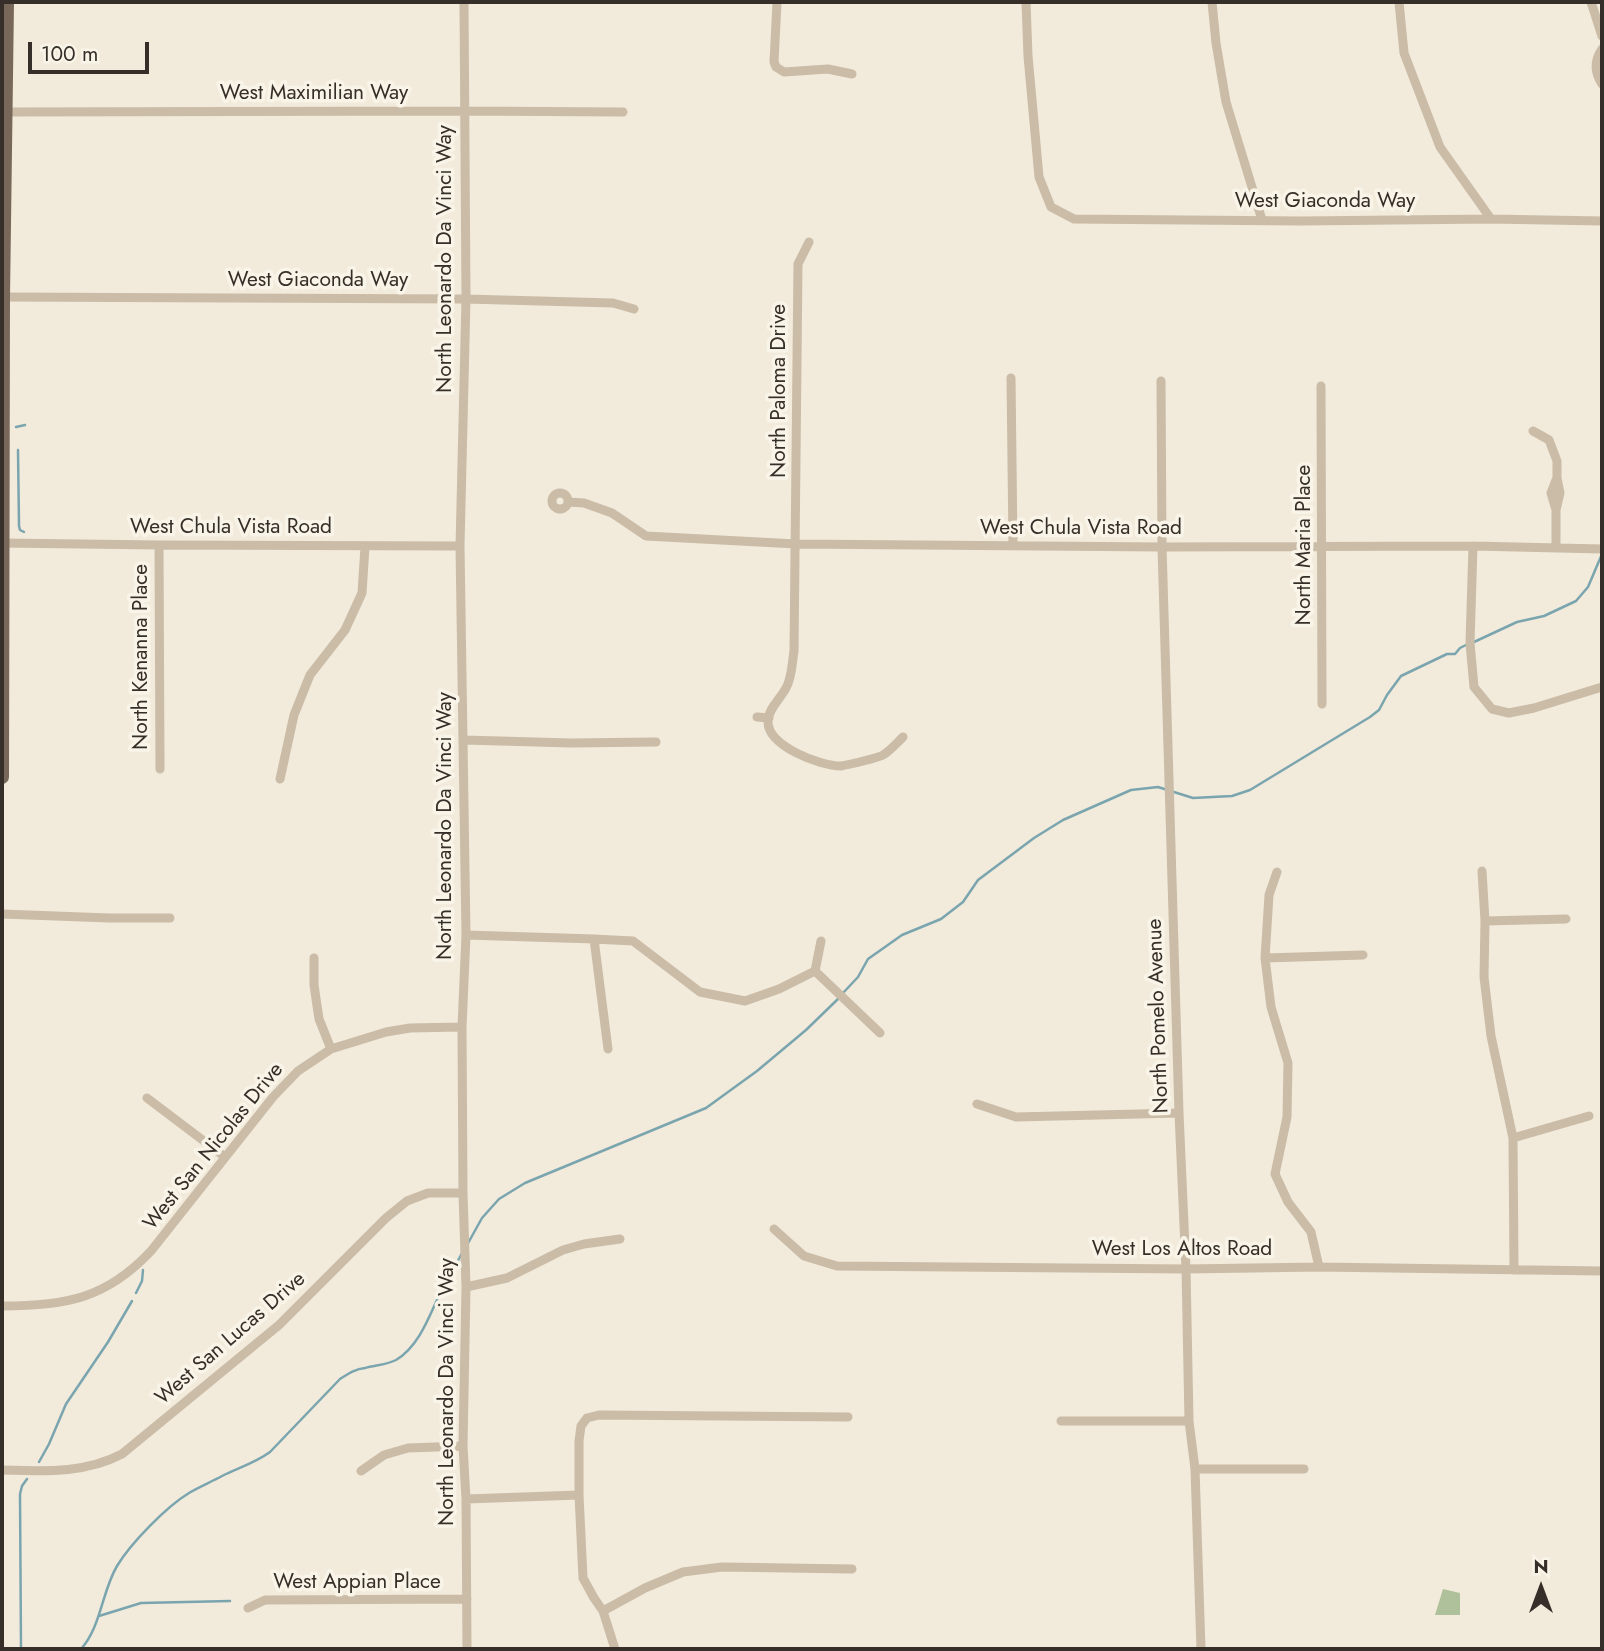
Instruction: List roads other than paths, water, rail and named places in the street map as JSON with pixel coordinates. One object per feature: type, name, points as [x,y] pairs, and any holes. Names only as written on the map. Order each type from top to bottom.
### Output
[{"type":"main road","points":[[2,777],[7,2]]},
{"type":"street","name":"North Leonardo Da Vinci Way","points":[[464,2],[466,299],[460,546],[466,936],[462,1027],[466,1287],[463,1446],[467,1649]]},
{"type":"street","points":[[776,2],[776,67],[784,72],[828,69],[852,74]]},
{"type":"street","name":"West Giaconda Way","points":[[1026,2],[1039,177],[1051,206],[1074,219],[1602,221]]},
{"type":"street","points":[[1212,2],[1226,102],[1262,220]]},
{"type":"street","points":[[1399,2],[1404,52],[1440,147],[1491,219]]},
{"type":"street","points":[[1591,2],[1602,36]]},
{"type":"street","points":[[1602,49],[1595,67],[1602,84]]},
{"type":"street","name":"West Maximilian Way","points":[[6,112],[623,112]]},
{"type":"street","name":"North Paloma Drive","points":[[769,718],[788,687],[794,652],[798,264],[809,242]]},
{"type":"street","name":"West Giaconda Way","points":[[3,297],[466,299],[613,303],[634,309]]},
{"type":"street","points":[[1012,378],[1013,546]]},
{"type":"street","name":"North Pomelo Avenue","points":[[1160,381],[1162,547],[1179,1113],[1189,1421],[1195,1469],[1201,1649]]},
{"type":"street","name":"North Maria Place","points":[[1321,386],[1322,704]]},
{"type":"street","points":[[1533,431],[1549,440],[1557,461],[1557,478],[1551,494],[1556,510],[1556,548]]},
{"type":"street","name":"West Chula Vista Road","points":[[568,502],[584,503],[612,513],[646,536],[796,544],[1474,546],[1602,549]]},
{"type":"street","name":"West Chula Vista Road","points":[[2,543],[460,546]]},
{"type":"street","name":"North Kenanna Place","points":[[159,545],[160,769]]},
{"type":"street","points":[[1474,546],[1470,643],[1474,687],[1492,709],[1509,713],[1534,708],[1602,687]]},
{"type":"street","points":[[280,779],[294,715],[310,675],[345,630],[362,593],[365,547]]},
{"type":"street","points":[[757,717],[769,718],[770,730],[787,748],[814,761],[841,766],[883,755],[903,737]]},
{"type":"street","points":[[464,740],[656,742]]},
{"type":"street","points":[[1482,871],[1484,977],[1491,1037],[1514,1138],[1514,1270]]},
{"type":"street","points":[[1278,872],[1269,895],[1265,958],[1271,1007],[1288,1063],[1286,1117],[1275,1174],[1288,1202],[1311,1232],[1319,1267]]},
{"type":"street","points":[[2,914],[170,918]]},
{"type":"street","points":[[1485,921],[1566,919]]},
{"type":"street","points":[[466,936],[633,941],[700,992],[746,1001],[779,989],[815,971]]},
{"type":"street","points":[[594,939],[608,1049]]},
{"type":"street","points":[[815,971],[821,942]]},
{"type":"street","points":[[1265,958],[1363,955]]},
{"type":"street","points":[[313,958],[313,985],[319,1019],[331,1049]]},
{"type":"street","points":[[815,971],[880,1033]]},
{"type":"street","name":"West San Nicolas Drive","points":[[2,1306],[35,1306],[73,1301],[109,1286],[124,1276],[151,1251],[273,1097],[298,1071],[331,1049],[386,1032],[410,1028],[462,1027]]},
{"type":"street","points":[[147,1098],[225,1157]]},
{"type":"street","points":[[977,1104],[1016,1117],[1179,1113]]},
{"type":"street","points":[[1514,1138],[1590,1116]]},
{"type":"street","name":"West San Lucas Drive","points":[[2,1470],[71,1469],[105,1463],[122,1454],[279,1325],[386,1218],[407,1201],[428,1194],[463,1193]]},
{"type":"street","name":"West Los Altos Road","points":[[774,1229],[804,1256],[837,1266],[1186,1269],[1319,1267],[1602,1271]]},
{"type":"street","points":[[466,1287],[507,1278],[563,1250],[620,1239]]},
{"type":"street","points":[[615,1649],[603,1611],[583,1578],[579,1495],[580,1430],[585,1416],[848,1417]]},
{"type":"street","points":[[1061,1421],[1189,1421]]},
{"type":"street","points":[[361,1471],[384,1455],[408,1448],[463,1446]]},
{"type":"street","points":[[1195,1469],[1304,1469]]},
{"type":"street","points":[[466,1499],[579,1495]]},
{"type":"street","points":[[603,1611],[645,1588],[683,1573],[722,1567],[852,1569]]},
{"type":"street","name":"West Appian Place","points":[[248,1608],[265,1600],[467,1599]]},
{"type":"waterway","points":[[16,427],[25,425]]},
{"type":"waterway","points":[[18,450],[19,526],[24,532]]},
{"type":"waterway","points":[[1474,642],[1517,622],[1544,616],[1576,601],[1588,587],[1602,554]]},
{"type":"waterway","points":[[843,993],[858,977],[868,959],[902,935],[941,919],[963,902],[978,880],[1063,820],[1131,790],[1158,787],[1193,798],[1232,796],[1250,790],[1370,717],[1379,710],[1401,676],[1447,654],[1455,654],[1468,644]]},
{"type":"waterway","points":[[467,1245],[482,1218],[499,1199],[525,1183],[706,1108],[757,1071],[839,998]]},
{"type":"waterway","points":[[81,1649],[93,1630],[117,1566],[150,1526],[189,1493],[270,1452],[340,1379],[358,1369],[392,1362],[405,1354],[419,1337],[462,1253]]},
{"type":"waterway","points":[[136,1293],[142,1281],[143,1270]]},
{"type":"waterway","points":[[39,1462],[66,1404],[132,1301]]},
{"type":"waterway","points":[[21,1649],[20,1494],[27,1479]]},
{"type":"waterway","points":[[99,1616],[141,1603],[230,1601]]}]
